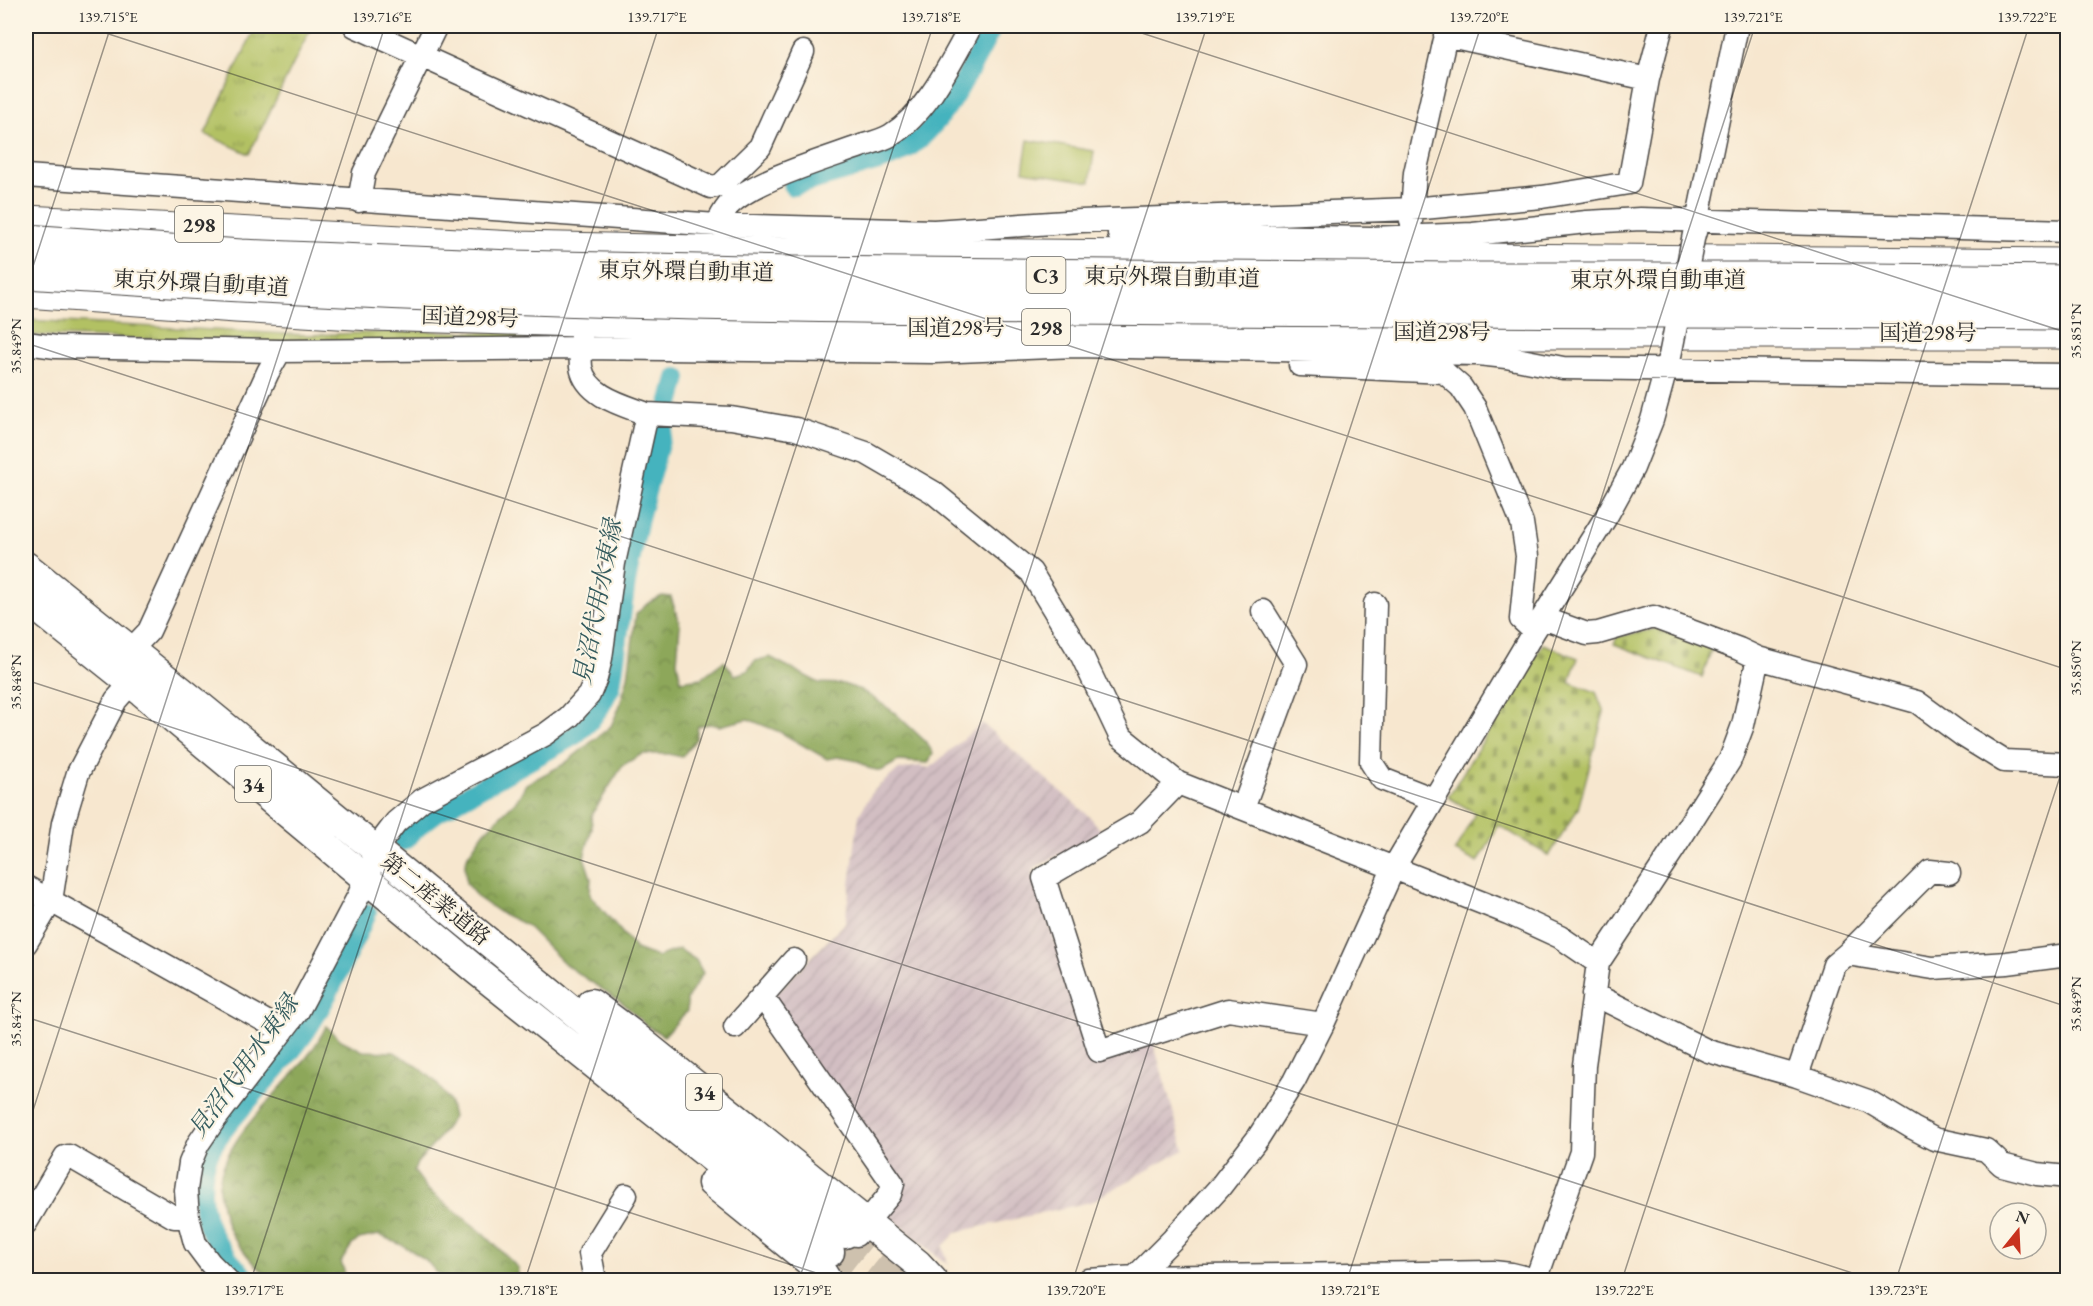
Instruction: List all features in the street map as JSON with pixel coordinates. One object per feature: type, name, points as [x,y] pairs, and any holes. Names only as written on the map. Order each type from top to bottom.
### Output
[{"type":"highway","name":"298","points":[[26,208],[373,240]]},
{"type":"highway","name":"298","points":[[26,222],[515,248],[783,254],[2067,265]]},
{"type":"highway","name":"東京外環自動車道","points":[[26,242],[230,255],[501,267],[770,273],[2067,282]]},
{"type":"highway","points":[[1457,261],[1732,249],[2067,252]]},
{"type":"highway","name":"東京外環自動車道","points":[[26,272],[262,287],[791,305],[2067,313]]},
{"type":"highway","name":"国道298号","points":[[26,291],[372,314],[788,326],[1457,332],[2067,332]]},
{"type":"highway","name":"298","points":[[26,307],[239,318],[372,314]]},
{"type":"highway","points":[[1457,332],[1709,345],[2067,344]]},
{"type":"main road","name":"第二産業道路","points":[[26,566],[463,921],[838,1252]]},
{"type":"main road","name":"第二産業道路","points":[[26,599],[131,683],[477,972],[503,1006],[576,1073],[838,1252]]},
{"type":"main road","name":"34","points":[[838,1252],[918,1264],[933,1281]]},
{"type":"street","points":[[355,26],[422,54],[711,187],[721,185],[760,147],[803,51]]},
{"type":"street","points":[[359,201],[364,173],[436,26]]},
{"type":"street","points":[[717,225],[721,214],[730,204],[746,193],[784,175],[890,136],[915,116],[948,68],[971,26]]},
{"type":"street","points":[[934,231],[1080,221],[1411,216],[1629,183],[1648,79],[1662,26]]},
{"type":"street","points":[[1134,1279],[1220,1187],[1258,1138],[1294,1081],[1323,1024],[1394,867],[1606,517],[1633,468],[1652,420],[1668,363],[1737,26]]},
{"type":"street","points":[[1411,216],[1415,173],[1447,30],[1648,79]]},
{"type":"street","points":[[26,176],[717,225],[934,231],[1371,238],[1473,234],[1587,222],[1696,227],[2067,231]]},
{"type":"street","points":[[569,214],[572,237]]},
{"type":"street","points":[[581,324],[581,368],[586,381],[599,394],[647,414],[731,418],[796,429],[866,453],[933,492],[1031,572],[1082,656],[1120,736],[1178,783],[1394,867],[1560,937],[1598,963]]},
{"type":"street","points":[[26,344],[56,347],[280,351],[581,348],[934,352],[1075,346],[1478,354],[1563,368],[1668,363],[2067,375]]},
{"type":"street","points":[[1075,346],[1136,358],[1441,367],[1461,387],[1475,408],[1522,523],[1527,556],[1521,619],[1539,625],[1587,634],[1598,633],[1653,616],[1758,658],[1917,702],[1962,735],[2004,761],[2067,764]]},
{"type":"street","points":[[130,651],[149,631],[268,372],[280,351]]},
{"type":"street","points":[[227,1281],[195,1243],[188,1217],[186,1190],[190,1163],[198,1144],[298,1011],[325,963],[377,851],[396,822],[422,800],[546,734],[569,717],[589,695],[602,658],[614,563],[647,414]]},
{"type":"street","points":[[1375,604],[1371,762],[1382,779],[1434,799]]},
{"type":"street","points":[[1243,808],[1296,664],[1263,611]]},
{"type":"street","points":[[1088,1281],[1493,1272],[1536,1280],[1581,1152],[1584,1065],[1598,963],[1730,760],[1743,725],[1758,658]]},
{"type":"street","points":[[26,943],[51,901],[63,823],[78,773],[116,700],[131,683]]},
{"type":"street","points":[[1178,783],[1140,822],[1044,878],[1099,1051],[1228,1010],[1323,1024]]},
{"type":"street","points":[[1797,1076],[1833,965],[1847,954],[1930,871],[1949,873]]},
{"type":"street","points":[[26,887],[283,1031]]},
{"type":"street","points":[[1847,954],[1933,968],[2007,963],[2067,955]]},
{"type":"street","points":[[735,1027],[794,960]]},
{"type":"street","points":[[1593,994],[1708,1051],[1797,1076],[1868,1101],[1934,1138],[1986,1150],[2002,1165],[2037,1174],[2067,1177]]},
{"type":"street","points":[[762,996],[893,1184],[890,1194],[838,1252]]},
{"type":"street","points":[[26,1223],[65,1157],[69,1156],[174,1217],[188,1217]]},
{"type":"street","points":[[595,1281],[590,1253],[626,1195]]},
{"type":"shaded area","points":[[982,723],[1091,818],[1102,832],[1034,868],[1032,874],[1095,1056],[1153,1041],[1184,1150],[1090,1202],[957,1232],[943,1246],[948,1265],[887,1214],[901,1195],[771,999],[845,923],[859,815],[873,791],[898,770],[919,766],[930,768]]},
{"type":"green space","points":[[256,26],[312,26],[249,154],[205,134]]},
{"type":"green space","points":[[1028,140],[1094,151],[1090,182],[1023,171]]},
{"type":"green space","points":[[26,320],[307,335],[418,331],[565,334],[556,339],[323,345],[26,335]]},
{"type":"green space","points":[[662,596],[671,597],[680,625],[677,662],[681,681],[701,678],[724,661],[735,675],[747,671],[755,661],[770,657],[819,683],[843,684],[861,690],[894,712],[927,743],[933,754],[928,763],[898,761],[881,771],[868,768],[858,761],[838,757],[827,759],[780,732],[748,719],[719,726],[710,724],[698,726],[696,739],[682,757],[668,754],[642,754],[623,765],[591,816],[592,828],[584,857],[591,878],[590,895],[636,949],[657,957],[679,949],[696,960],[703,973],[687,999],[687,1011],[664,1036],[647,1026],[623,1003],[567,966],[526,925],[499,912],[477,897],[466,883],[465,864],[468,855],[485,831],[517,800],[526,784],[564,764],[611,726],[628,677],[636,614],[648,603]]},
{"type":"green space","points":[[1664,627],[1713,647],[1702,677],[1614,644],[1617,637]]},
{"type":"green space","points":[[1543,644],[1578,658],[1569,682],[1596,692],[1604,712],[1578,809],[1549,856],[1499,825],[1478,863],[1455,851],[1475,813],[1448,797]]},
{"type":"green space","points":[[326,1026],[341,1040],[363,1051],[394,1052],[415,1064],[434,1080],[449,1100],[453,1117],[435,1143],[417,1163],[414,1171],[427,1189],[484,1234],[518,1268],[517,1280],[449,1280],[437,1273],[425,1259],[404,1246],[379,1235],[359,1239],[351,1246],[341,1262],[347,1280],[279,1281],[268,1276],[258,1267],[235,1240],[227,1224],[219,1192],[225,1163],[235,1142],[301,1065]]},
{"type":"waterway","name":"見沼代用水東縁","points":[[793,186],[890,157],[918,140],[944,112],[993,26]]},
{"type":"waterway","name":"見沼代用水東縁","points":[[403,841],[437,812],[575,735],[600,707],[611,686],[626,582],[639,518],[677,378]]},
{"type":"waterway","name":"見沼代用水東縁","points":[[248,1280],[222,1251],[209,1229],[205,1217],[202,1190],[206,1160],[224,1130],[304,1034],[330,990],[367,913]]},
{"type":"tunnel","points":[[845,1234],[903,1280]]},
{"type":"tunnel","points":[[830,1252],[866,1280]]}]
